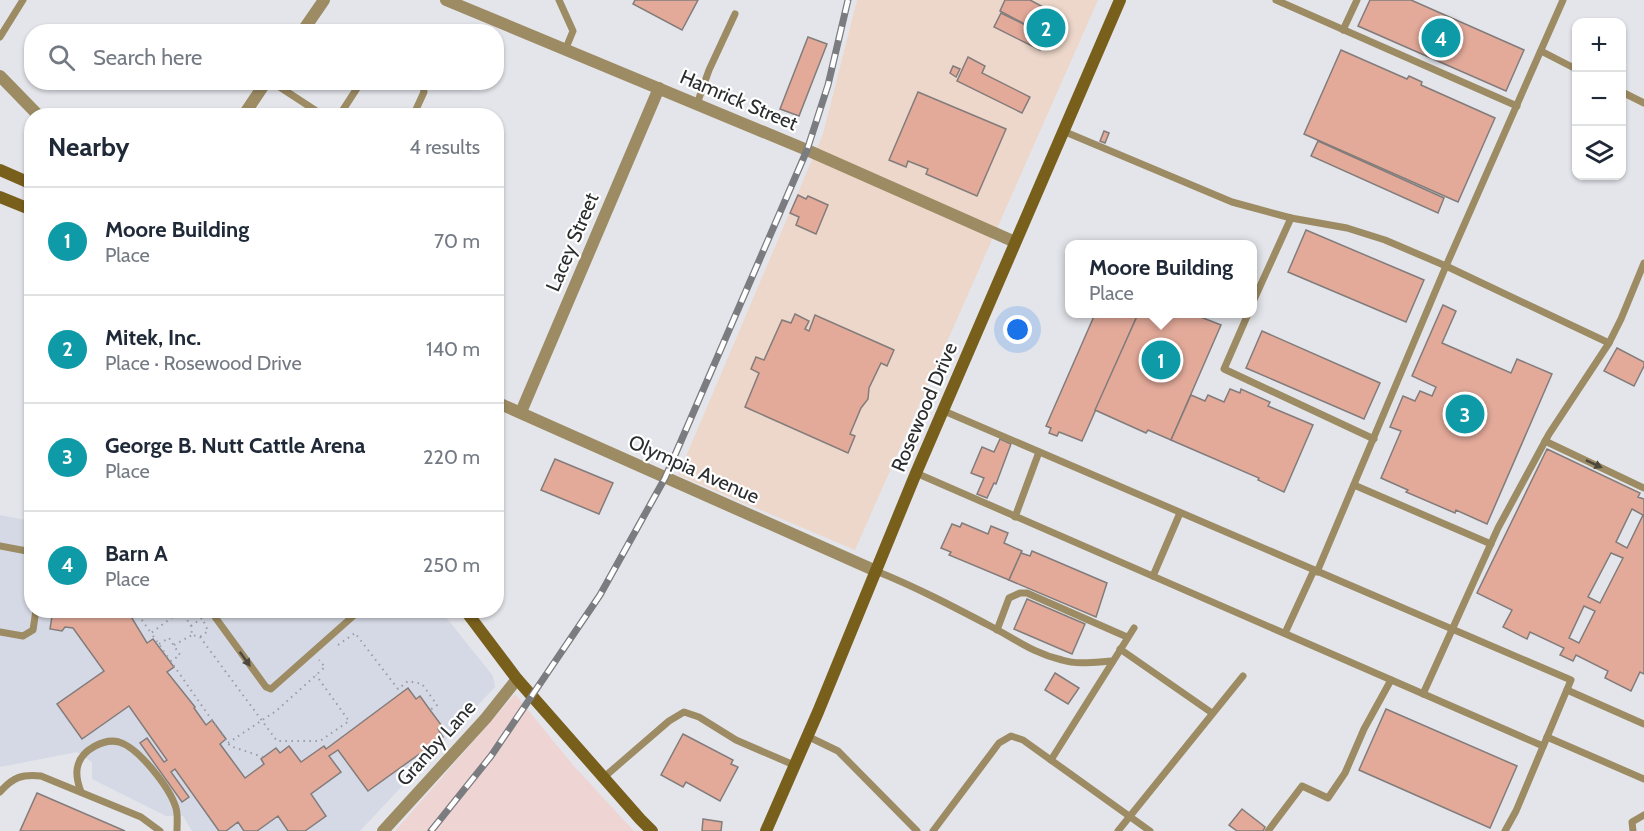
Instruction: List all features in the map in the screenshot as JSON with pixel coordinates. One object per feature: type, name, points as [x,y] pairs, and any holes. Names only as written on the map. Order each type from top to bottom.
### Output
[{"type":"main road","name":"Rosewood Drive","points":[[769,828],[916,473],[1120,0]]},
{"type":"main road","points":[[0,170],[24,180]]},
{"type":"main road","points":[[0,197],[24,207]]},
{"type":"main road","points":[[471,618],[516,679],[652,831]]},
{"type":"street","points":[[308,24],[324,0]]},
{"type":"street","name":"Hamrick Street","points":[[446,0],[807,150],[1015,242]]},
{"type":"street","points":[[2,82],[30,108]]},
{"type":"street","name":"Lacey Street","points":[[521,412],[659,88]]},
{"type":"street","points":[[248,108],[261,90]]},
{"type":"street","name":"Olympia Avenue","points":[[504,405],[876,571]]},
{"type":"street","name":"Granby Lane","points":[[382,831],[486,718],[516,679]]},
{"type":"lane","points":[[0,37],[23,0]]},
{"type":"lane","points":[[559,0],[573,31],[566,48]]},
{"type":"lane","points":[[1276,0],[1516,106]]},
{"type":"lane","points":[[1343,30],[1357,0]]},
{"type":"lane","points":[[1285,633],[1316,571],[1354,485],[1446,266],[1563,0]]},
{"type":"lane","points":[[697,104],[709,70],[735,14]]},
{"type":"lane","points":[[1541,51],[1572,67]]},
{"type":"lane","points":[[284,90],[312,108]]},
{"type":"lane","points":[[344,108],[356,90]]},
{"type":"lane","points":[[417,108],[424,90]]},
{"type":"lane","points":[[1626,94],[1644,103]]},
{"type":"lane","points":[[1063,131],[1232,202],[1291,218],[1327,223],[1365,233],[1446,266],[1609,343]]},
{"type":"lane","points":[[1257,293],[1291,218]]},
{"type":"lane","points":[[1423,694],[1491,544],[1545,441],[1609,343],[1644,263]]},
{"type":"lane","points":[[1246,318],[1224,369],[1374,439]]},
{"type":"lane","points":[[944,411],[1571,680],[1516,811],[1505,831]]},
{"type":"lane","points":[[1545,441],[1643,484]]},
{"type":"lane","points":[[1015,517],[1039,452]]},
{"type":"lane","points":[[916,473],[1544,746]]},
{"type":"lane","points":[[1354,485],[1491,544]]},
{"type":"lane","points":[[1153,576],[1180,513]]},
{"type":"lane","points":[[0,546],[24,550]]},
{"type":"lane","points":[[876,571],[918,588],[1026,648],[1063,661],[1084,663],[1112,661]]},
{"type":"lane","points":[[997,630],[1009,598],[1027,592],[1127,637]]},
{"type":"lane","points":[[0,632],[23,636],[33,630],[35,618]]},
{"type":"lane","points":[[216,618],[268,689],[274,687],[351,618]]},
{"type":"lane","points":[[1051,760],[1134,628]]},
{"type":"lane","points":[[1120,648],[1212,713]]},
{"type":"lane","points":[[1118,831],[1243,676]]},
{"type":"lane","points":[[1268,831],[1302,786],[1328,798],[1345,773],[1364,729],[1391,680]]},
{"type":"lane","points":[[1567,690],[1644,724]]},
{"type":"lane","points":[[603,778],[669,721],[684,712],[699,717],[736,740],[794,765]]},
{"type":"lane","points":[[807,736],[838,751],[917,831]]},
{"type":"lane","points":[[933,831],[1002,739],[1011,736],[1019,737],[1150,831]]},
{"type":"lane","points":[[1547,737],[1644,779]]},
{"type":"lane","points":[[81,792],[77,781],[77,767],[80,760],[98,745],[110,741],[120,742],[141,757],[157,775],[176,807],[177,831]]},
{"type":"lane","points":[[0,792],[12,780],[26,775],[41,776],[141,817],[160,831]]},
{"type":"lane","points":[[1633,831],[1632,822],[1644,815]]},
{"type":"path","points":[[141,618],[230,746],[263,757]]},
{"type":"path","points":[[151,633],[171,618]]},
{"type":"path","points":[[191,626],[202,618],[208,631],[200,637]]},
{"type":"path","points":[[337,646],[355,633],[398,689],[408,681],[422,684],[437,705],[430,710]]},
{"type":"path","points":[[174,645],[192,635]]},
{"type":"path","points":[[159,644],[169,638],[174,645],[180,655],[171,661]]},
{"type":"path","points":[[228,743],[276,711],[325,667],[313,653]]},
{"type":"shaded area","points":[[857,0],[1098,0],[855,550],[678,475],[823,134]]},
{"type":"shaded area","points":[[0,515],[24,520],[24,618],[447,618],[493,676],[495,687],[360,831],[192,831],[183,816],[166,816],[92,779],[92,762],[77,752],[0,767]]},
{"type":"shaded area","points":[[515,694],[573,765],[634,831],[395,831]]},
{"type":"building","points":[[635,0],[698,0],[682,30],[633,4]]},
{"type":"building","points":[[1005,0],[1030,0],[1064,18],[1053,39],[1000,11]]},
{"type":"building","points":[[1370,0],[1411,0],[1524,50],[1506,91],[1358,26]]},
{"type":"building","points":[[1001,13],[1047,36],[1040,50],[994,27]]},
{"type":"building","points":[[808,37],[827,44],[799,116],[780,109]]},
{"type":"building","points":[[1341,50],[1407,79],[1409,76],[1422,82],[1421,85],[1495,118],[1458,202],[1304,134]]},
{"type":"building","points":[[968,57],[985,66],[982,73],[1030,97],[1022,113],[957,81]]},
{"type":"building","points":[[953,66],[960,69],[956,77],[950,73]]},
{"type":"building","points":[[918,92],[1006,129],[977,196],[926,174],[928,169],[908,161],[906,167],[889,160]]},
{"type":"building","points":[[1104,131],[1109,133],[1105,143],[1100,141]]},
{"type":"building","points":[[1318,141],[1444,198],[1438,213],[1311,156]]},
{"type":"building","points":[[798,195],[806,199],[808,196],[828,205],[816,234],[796,225],[799,217],[790,213]]},
{"type":"building","points":[[1306,230],[1424,280],[1406,322],[1288,272]]},
{"type":"building","points":[[1443,305],[1456,311],[1442,343],[1511,373],[1517,359],[1552,374],[1487,524],[1406,492],[1408,490],[1381,478],[1401,431],[1390,427],[1403,396],[1415,401],[1420,391],[1432,396],[1436,387],[1412,376]]},
{"type":"building","points":[[795,314],[809,321],[805,329],[809,331],[815,315],[894,350],[887,366],[881,363],[869,388],[868,399],[861,408],[850,434],[855,436],[848,453],[745,407],[759,373],[751,369],[756,357],[764,360],[782,320],[791,323]]},
{"type":"building","points":[[1093,318],[1136,318],[1082,441],[1059,432],[1057,436],[1049,433],[1051,428],[1046,426]]},
{"type":"building","points":[[1136,318],[1203,318],[1221,325],[1171,440],[1148,430],[1146,433],[1095,410]]},
{"type":"building","points":[[1262,331],[1380,383],[1364,419],[1246,368]]},
{"type":"building","points":[[1617,348],[1644,362],[1634,386],[1604,371]]},
{"type":"building","points":[[1230,389],[1240,393],[1241,389],[1270,402],[1268,406],[1313,425],[1284,492],[1258,480],[1259,478],[1171,440],[1191,395],[1205,401],[1208,395],[1224,402]]},
{"type":"building","points":[[1000,439],[1011,444],[996,484],[994,483],[987,498],[977,494],[984,478],[971,473],[982,447],[994,452]]},
{"type":"building","points":[[1547,449],[1640,493],[1638,497],[1644,499],[1644,674],[1640,672],[1631,691],[1605,678],[1608,671],[1576,655],[1573,661],[1560,655],[1564,648],[1530,632],[1527,639],[1503,627],[1512,610],[1477,593]],"holes":[[[1632,509],[1643,515],[1627,548],[1616,542]],[[1611,553],[1623,558],[1600,603],[1588,597]],[[1584,606],[1595,611],[1579,643],[1569,638]]]},
{"type":"building","points":[[555,459],[613,483],[599,514],[541,490]]},
{"type":"building","points":[[962,523],[988,534],[991,526],[1008,533],[1004,543],[1022,551],[1009,580],[949,555],[951,552],[941,548],[952,524],[960,527]]},
{"type":"building","points":[[1032,551],[1107,583],[1096,617],[1009,580],[1021,553],[1030,556]]},
{"type":"building","points":[[1027,599],[1085,624],[1072,654],[1014,629]]},
{"type":"building","points":[[52,618],[132,618],[147,643],[153,639],[174,667],[167,672],[195,707],[206,725],[212,720],[226,739],[220,744],[245,778],[264,764],[261,759],[276,748],[280,753],[289,746],[301,762],[324,746],[326,749],[408,688],[416,699],[420,696],[442,726],[438,729],[443,737],[368,791],[338,750],[329,756],[341,772],[311,794],[326,816],[305,831],[288,831],[278,816],[257,831],[244,831],[238,822],[226,831],[219,831],[175,769],[171,772],[189,797],[182,802],[140,743],[147,738],[164,762],[167,760],[129,706],[82,739],[57,704],[104,671],[73,628],[65,627],[62,631],[50,629]]},
{"type":"building","points":[[1055,673],[1079,688],[1068,704],[1045,690]]},
{"type":"building","points":[[1386,709],[1517,766],[1490,828],[1359,770]]},
{"type":"building","points":[[683,734],[733,760],[731,764],[738,767],[720,801],[686,782],[683,787],[661,775]]},
{"type":"building","points":[[37,793],[125,831],[20,831]]},
{"type":"building","points":[[1242,809],[1265,827],[1263,831],[1237,831],[1229,825]]},
{"type":"building","points":[[703,819],[722,822],[721,831],[702,831]]},
{"type":"railway","points":[[431,831],[491,756],[600,595],[665,478],[807,150],[828,85],[848,0]]},
{"type":"place","name":"Mitek, Inc.","points":[[1046,28]]},
{"type":"place","name":"Barn A","points":[[1441,38]]},
{"type":"place","name":"Moore Building","points":[[1161,360]]},
{"type":"place","name":"George B. Nutt Cattle Arena","points":[[1465,414]]}]
